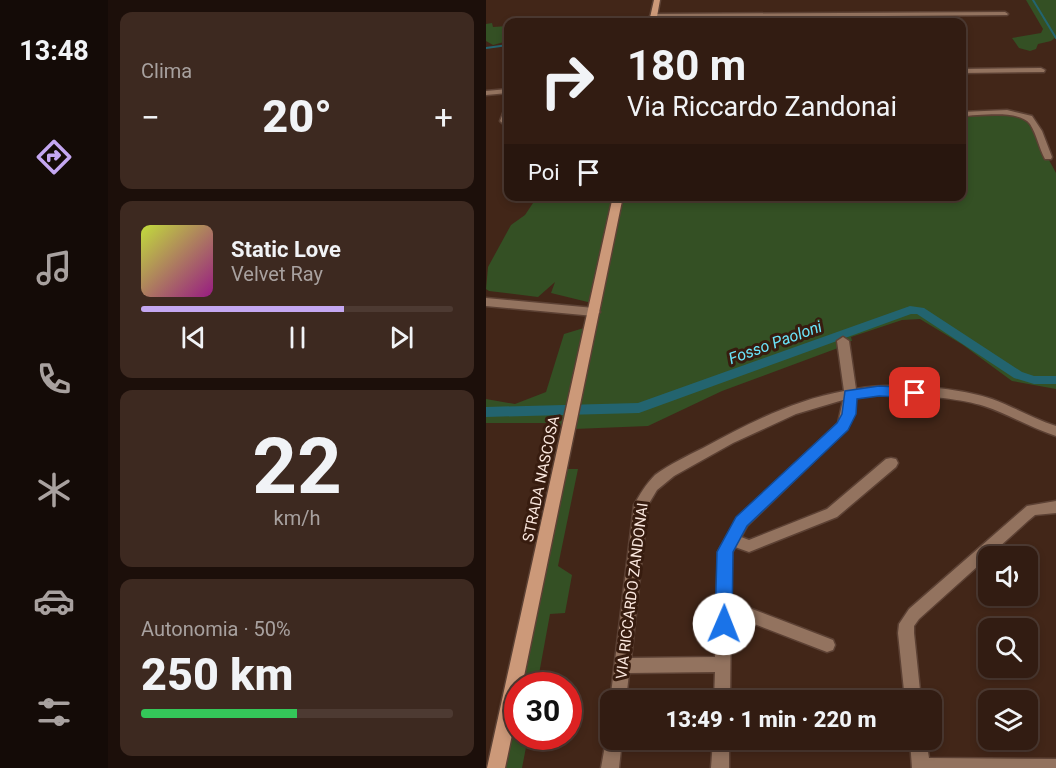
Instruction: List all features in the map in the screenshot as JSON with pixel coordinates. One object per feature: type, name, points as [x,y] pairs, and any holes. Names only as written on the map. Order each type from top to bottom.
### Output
[{"type":"street","points":[[653,18],[657,0]]},
{"type":"street","points":[[923,14],[924,18]]},
{"type":"street","points":[[707,18],[1005,14]]},
{"type":"street","points":[[966,71],[1041,70]]},
{"type":"street","points":[[486,93],[504,91]]},
{"type":"street","points":[[966,114],[1014,113],[1027,117],[1032,121],[1048,157]]},
{"type":"street","name":"STRADA NASCOSA","points":[[496,768],[617,201]]},
{"type":"street","points":[[486,302],[594,312]]},
{"type":"street","points":[[722,690],[725,552],[742,522],[843,426],[849,414],[850,395],[843,341]]},
{"type":"street","name":"VIA RICCARDO ZANDONAI","points":[[619,690],[641,506],[646,492],[662,477],[751,428],[815,404],[850,395],[879,391],[952,395],[981,400],[1030,423],[1056,431]]},
{"type":"street","points":[[732,540],[749,546],[832,513],[891,463]]},
{"type":"street","points":[[913,690],[906,633],[907,624],[914,614],[1024,516],[1032,510],[1056,507]]},
{"type":"street","points":[[724,604],[828,645]]},
{"type":"street","points":[[622,666],[723,664]]},
{"type":"street","points":[[610,768],[613,750]]},
{"type":"street","points":[[720,768],[721,750]]},
{"type":"street","points":[[919,750],[921,767],[1056,768]]},
{"type":"green space","points":[[1026,0],[1056,0],[1056,37],[1051,41],[1038,44],[1036,49],[1030,51],[1019,48],[1012,38],[1041,33],[1043,29]]},
{"type":"green space","points":[[492,23],[493,27],[504,26],[504,42],[493,45],[486,41],[486,24]]},
{"type":"green space","points":[[966,116],[1018,116],[1028,121],[1056,173],[1056,389],[1012,381],[963,345],[920,319],[902,320],[851,337],[852,341],[838,342],[838,348],[722,391],[648,426],[574,429],[547,423],[486,423],[486,399],[515,404],[546,392],[564,334],[597,324],[600,305],[551,293],[555,282],[538,297],[486,289],[488,267],[511,225],[525,215],[534,201],[966,201]]},
{"type":"green space","points":[[563,469],[578,469],[558,566],[572,575],[565,613],[550,614],[539,672],[521,672]]},
{"type":"green space","points":[[505,750],[525,750],[522,768],[501,768]]},
{"type":"waterway","points":[[1033,0],[1056,38]]},
{"type":"waterway","points":[[486,48],[504,46]]},
{"type":"waterway","name":"Fosso Paoloni","points":[[486,412],[639,408],[910,310],[920,311],[1018,375],[1034,380],[1056,380]]},
{"type":"route","points":[[724,624],[725,552],[742,522],[843,426],[849,414],[850,395],[879,391],[915,393]]}]
